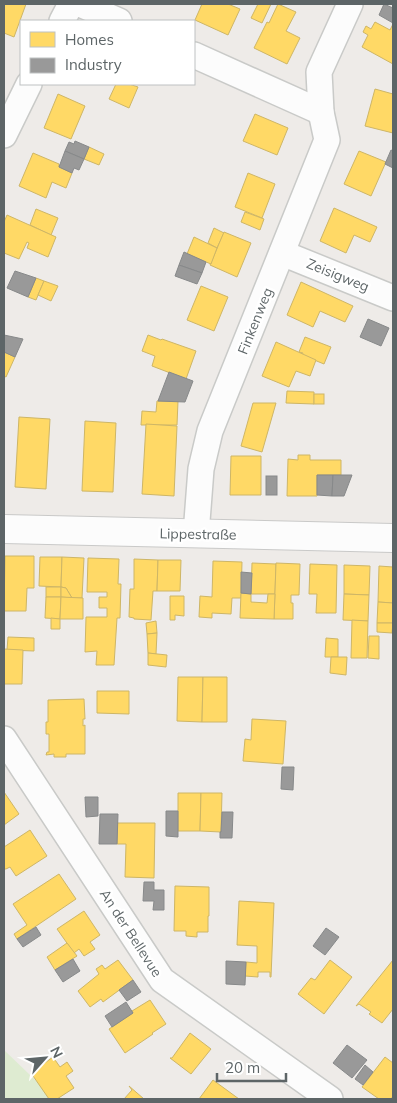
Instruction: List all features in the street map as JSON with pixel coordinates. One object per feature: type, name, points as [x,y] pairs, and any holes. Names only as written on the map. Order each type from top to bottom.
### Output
[{"type":"main road","name":"Lippestraße","points":[[4,529],[393,538]]},
{"type":"street","points":[[63,20],[71,4]]},
{"type":"street","points":[[80,4],[117,20]]},
{"type":"street","name":"Finkenweg","points":[[196,534],[201,470],[210,431],[327,140],[321,112],[319,72],[350,4]]},
{"type":"street","points":[[195,55],[321,112]]},
{"type":"street","points":[[4,135],[29,85]]},
{"type":"street","name":"Zeisigweg","points":[[282,253],[393,298]]},
{"type":"street","name":"An der Bellevue","points":[[4,739],[162,980],[330,1099]]},
{"type":"green space","points":[[4,1050],[55,1099],[4,1099]]},
{"type":"building: Homes","points":[[4,4],[26,4],[14,37],[4,33]]},
{"type":"building: Homes","points":[[202,4],[228,4],[240,9],[228,35],[195,20]]},
{"type":"building: Homes","points":[[258,4],[271,4],[262,23],[251,18]]},
{"type":"building: Homes","points":[[278,4],[296,12],[286,31],[300,38],[287,64],[254,48]]},
{"type":"building: Homes","points":[[375,22],[390,30],[393,24],[393,64],[362,47],[368,35],[363,32],[366,26],[371,29]]},
{"type":"building: Homes","points":[[116,85],[138,87],[129,108],[109,99]]},
{"type":"building: Homes","points":[[375,89],[393,94],[393,133],[365,126]]},
{"type":"building: Homes","points":[[58,94],[85,106],[71,139],[44,128]]},
{"type":"building: Homes","points":[[255,114],[288,128],[277,155],[243,141]]},
{"type":"building: Homes","points":[[89,147],[104,154],[99,165],[84,159]]},
{"type":"building: Homes","points":[[359,151],[386,162],[371,196],[344,184]]},
{"type":"building: Homes","points":[[33,153],[59,164],[59,167],[72,173],[66,188],[52,182],[46,198],[19,186]]},
{"type":"building: Homes","points":[[248,173],[275,184],[262,218],[235,207]]},
{"type":"building: Homes","points":[[334,208],[377,227],[370,242],[354,235],[346,253],[320,241]]},
{"type":"building: Homes","points":[[36,209],[58,218],[51,235],[30,225]]},
{"type":"building: Homes","points":[[245,212],[264,219],[260,230],[241,222]]},
{"type":"building: Homes","points":[[7,215],[56,237],[48,257],[27,248],[29,243],[27,242],[19,259],[4,253],[4,222]]},
{"type":"building: Homes","points":[[214,228],[224,233],[217,248],[208,243]]},
{"type":"building: Homes","points":[[224,232],[251,243],[237,277],[210,265]]},
{"type":"building: Homes","points":[[194,237],[217,248],[211,264],[187,254]]},
{"type":"building: Homes","points":[[36,278],[44,281],[36,300],[28,297]]},
{"type":"building: Homes","points":[[44,281],[58,286],[51,301],[38,295]]},
{"type":"building: Homes","points":[[301,282],[353,306],[345,322],[320,311],[313,327],[287,315]]},
{"type":"building: Homes","points":[[201,286],[228,297],[214,331],[187,320]]},
{"type":"building: Homes","points":[[148,335],[196,351],[186,379],[152,366],[155,356],[142,351]]},
{"type":"building: Homes","points":[[305,337],[331,347],[324,364],[299,352]]},
{"type":"building: Homes","points":[[276,342],[316,360],[310,376],[296,371],[289,387],[262,376]]},
{"type":"building: Homes","points":[[4,352],[15,357],[6,377],[4,376]]},
{"type":"building: Homes","points":[[287,391],[314,392],[314,404],[286,403]]},
{"type":"building: Homes","points":[[314,394],[324,394],[324,404],[314,404]]},
{"type":"building: Homes","points":[[157,401],[178,401],[177,425],[141,425],[142,411],[156,412]]},
{"type":"building: Homes","points":[[253,403],[276,403],[262,452],[241,446]]},
{"type":"building: Homes","points":[[19,417],[50,419],[46,489],[15,487]]},
{"type":"building: Homes","points":[[85,421],[116,423],[113,492],[82,491]]},
{"type":"building: Homes","points":[[146,424],[177,426],[174,496],[142,494]]},
{"type":"building: Homes","points":[[298,455],[310,455],[310,460],[341,460],[341,475],[317,475],[317,496],[287,496],[288,459],[298,460]]},
{"type":"building: Homes","points":[[231,456],[261,456],[261,495],[230,495]]},
{"type":"building: Homes","points":[[5,556],[34,556],[34,588],[27,588],[26,611],[4,611]]},
{"type":"building: Homes","points":[[40,557],[62,557],[61,587],[39,586]]},
{"type":"building: Homes","points":[[62,557],[84,558],[82,598],[72,598],[66,588],[61,587]]},
{"type":"building: Homes","points":[[88,558],[119,559],[118,584],[121,584],[120,618],[117,618],[114,665],[96,665],[97,651],[85,652],[86,617],[107,617],[107,608],[99,608],[99,597],[107,597],[107,592],[87,592]]},
{"type":"building: Homes","points":[[134,559],[158,560],[157,591],[153,591],[151,620],[129,617],[130,589],[134,589]]},
{"type":"building: Homes","points":[[158,560],[181,560],[180,591],[157,591]]},
{"type":"building: Homes","points":[[213,561],[242,562],[241,598],[232,598],[231,614],[212,613],[212,618],[199,617],[200,596],[212,597]]},
{"type":"building: Homes","points":[[252,563],[276,564],[275,594],[251,594]]},
{"type":"building: Homes","points":[[276,563],[300,564],[299,595],[291,595],[293,619],[274,619]]},
{"type":"building: Homes","points":[[310,564],[337,565],[336,613],[316,613],[317,594],[309,594]]},
{"type":"building: Homes","points":[[344,565],[370,566],[369,595],[344,594]]},
{"type":"building: Homes","points":[[379,566],[393,567],[393,603],[378,602]]},
{"type":"building: Homes","points":[[46,587],[61,587],[61,597],[46,597]]},
{"type":"building: Homes","points":[[61,587],[66,588],[72,598],[61,597]]},
{"type":"building: Homes","points":[[241,593],[251,594],[251,602],[267,603],[268,594],[275,594],[274,619],[240,618]]},
{"type":"building: Homes","points":[[344,594],[369,595],[368,621],[343,620]]},
{"type":"building: Homes","points":[[170,596],[184,596],[184,616],[175,615],[175,620],[170,620]]},
{"type":"building: Homes","points":[[46,597],[61,597],[60,619],[45,618]]},
{"type":"building: Homes","points":[[61,597],[83,598],[83,619],[60,619]]},
{"type":"building: Homes","points":[[378,602],[393,603],[393,623],[377,623]]},
{"type":"building: Homes","points":[[51,618],[60,619],[60,629],[51,629]]},
{"type":"building: Homes","points":[[352,620],[368,621],[367,658],[351,658]]},
{"type":"building: Homes","points":[[156,621],[157,633],[147,634],[146,623]]},
{"type":"building: Homes","points":[[377,623],[393,623],[392,633],[377,632]]},
{"type":"building: Homes","points":[[157,633],[156,654],[148,653],[147,634]]},
{"type":"building: Homes","points":[[369,636],[379,636],[379,659],[368,658]]},
{"type":"building: Homes","points":[[8,637],[34,638],[34,651],[7,650]]},
{"type":"building: Homes","points":[[326,638],[338,639],[338,657],[325,657]]},
{"type":"building: Homes","points":[[4,649],[23,650],[22,684],[4,684]]},
{"type":"building: Homes","points":[[148,653],[167,655],[166,667],[148,665]]},
{"type":"building: Homes","points":[[331,657],[347,657],[346,675],[330,673]]},
{"type":"building: Homes","points":[[178,677],[203,677],[202,722],[177,721]]},
{"type":"building: Homes","points":[[203,677],[227,677],[227,722],[202,722]]},
{"type":"building: Homes","points":[[97,691],[129,691],[129,714],[97,713]]},
{"type":"building: Homes","points":[[84,699],[85,754],[66,754],[66,757],[54,757],[54,754],[46,755],[49,752],[49,734],[46,734],[48,700]]},
{"type":"building: Homes","points":[[252,719],[286,721],[283,764],[243,761],[245,739],[251,740]]},
{"type":"building: Homes","points":[[4,792],[19,814],[4,825]]},
{"type":"building: Homes","points":[[178,793],[201,793],[200,831],[178,831]]},
{"type":"building: Homes","points":[[201,793],[222,793],[221,832],[200,831]]},
{"type":"building: Homes","points":[[117,823],[155,823],[154,878],[125,877],[126,844],[117,844]]},
{"type":"building: Homes","points":[[30,830],[47,856],[16,876],[10,867],[4,869],[4,847]]},
{"type":"building: Homes","points":[[59,874],[76,899],[17,939],[14,934],[27,925],[13,904]]},
{"type":"building: Homes","points":[[175,886],[209,887],[208,932],[197,932],[197,937],[186,936],[186,931],[174,931]]},
{"type":"building: Homes","points":[[239,901],[274,903],[271,977],[270,972],[258,972],[258,977],[245,976],[246,962],[257,963],[257,946],[237,945]]},
{"type":"building: Homes","points":[[84,911],[100,935],[90,942],[95,949],[84,956],[79,949],[74,953],[57,929]]},
{"type":"building: Homes","points":[[67,943],[77,956],[55,970],[47,957]]},
{"type":"building: Homes","points":[[118,960],[133,980],[103,1002],[101,999],[90,1007],[78,991],[99,974],[96,969],[102,965],[105,969]]},
{"type":"building: Homes","points":[[330,960],[352,977],[324,1014],[298,994],[311,978],[315,980]]},
{"type":"building: Homes","points":[[393,960],[393,1009],[382,1023],[359,1004],[356,1006]]},
{"type":"building: Homes","points":[[150,1000],[166,1024],[125,1053],[109,1029]]},
{"type":"building: Homes","points":[[190,1033],[211,1049],[191,1074],[170,1058],[172,1058]]},
{"type":"building: Homes","points":[[53,1057],[60,1067],[67,1062],[73,1071],[66,1076],[74,1088],[57,1099],[49,1099],[31,1073]]},
{"type":"building: Homes","points":[[385,1057],[393,1063],[393,1096],[391,1099],[379,1099],[362,1087]]},
{"type":"building: Homes","points":[[213,1080],[239,1099],[199,1099]]},
{"type":"building: Homes","points":[[129,1086],[144,1099],[124,1099],[132,1090]]},
{"type":"building: Industry","points":[[384,4],[393,8],[393,23],[379,15]]},
{"type":"building: Industry","points":[[75,141],[89,147],[84,159],[65,151],[69,142],[74,144]]},
{"type":"building: Industry","points":[[391,150],[393,151],[393,168],[385,164]]},
{"type":"building: Industry","points":[[65,151],[84,159],[79,170],[74,168],[72,173],[59,167]]},
{"type":"building: Industry","points":[[184,252],[206,262],[202,273],[179,265]]},
{"type":"building: Industry","points":[[179,265],[202,273],[197,284],[175,276]]},
{"type":"building: Industry","points":[[15,271],[36,278],[28,297],[7,288]]},
{"type":"building: Industry","points":[[368,319],[389,328],[381,346],[360,337]]},
{"type":"building: Industry","points":[[4,335],[23,339],[15,357],[4,352]]},
{"type":"building: Industry","points":[[169,372],[193,381],[185,402],[158,401]]},
{"type":"building: Industry","points":[[317,475],[333,475],[332,496],[317,495]]},
{"type":"building: Industry","points":[[333,475],[352,475],[344,496],[332,496]]},
{"type":"building: Industry","points":[[266,476],[277,476],[277,495],[266,495]]},
{"type":"building: Industry","points":[[241,572],[252,573],[251,594],[241,593]]},
{"type":"building: Industry","points":[[282,767],[294,767],[293,790],[281,789]]},
{"type":"building: Industry","points":[[85,797],[98,797],[98,816],[86,817]]},
{"type":"building: Industry","points":[[166,811],[178,811],[178,837],[166,836]]},
{"type":"building: Industry","points":[[222,812],[233,812],[232,838],[220,838]]},
{"type":"building: Industry","points":[[100,814],[118,814],[117,844],[99,844]]},
{"type":"building: Industry","points":[[144,882],[154,882],[154,890],[164,890],[164,910],[153,910],[154,901],[143,901]]},
{"type":"building: Industry","points":[[36,927],[41,935],[23,947],[17,939]]},
{"type":"building: Industry","points":[[326,928],[339,937],[325,955],[313,946]]},
{"type":"building: Industry","points":[[73,959],[80,971],[63,982],[55,970]]},
{"type":"building: Industry","points":[[226,961],[246,962],[245,985],[226,984]]},
{"type":"building: Industry","points":[[133,980],[141,992],[127,1001],[119,990]]},
{"type":"building: Industry","points":[[126,1002],[133,1013],[112,1027],[105,1016]]},
{"type":"building: Industry","points":[[347,1045],[367,1060],[352,1078],[333,1063]]},
{"type":"building: Industry","points":[[365,1065],[373,1072],[363,1085],[355,1079]]}]
